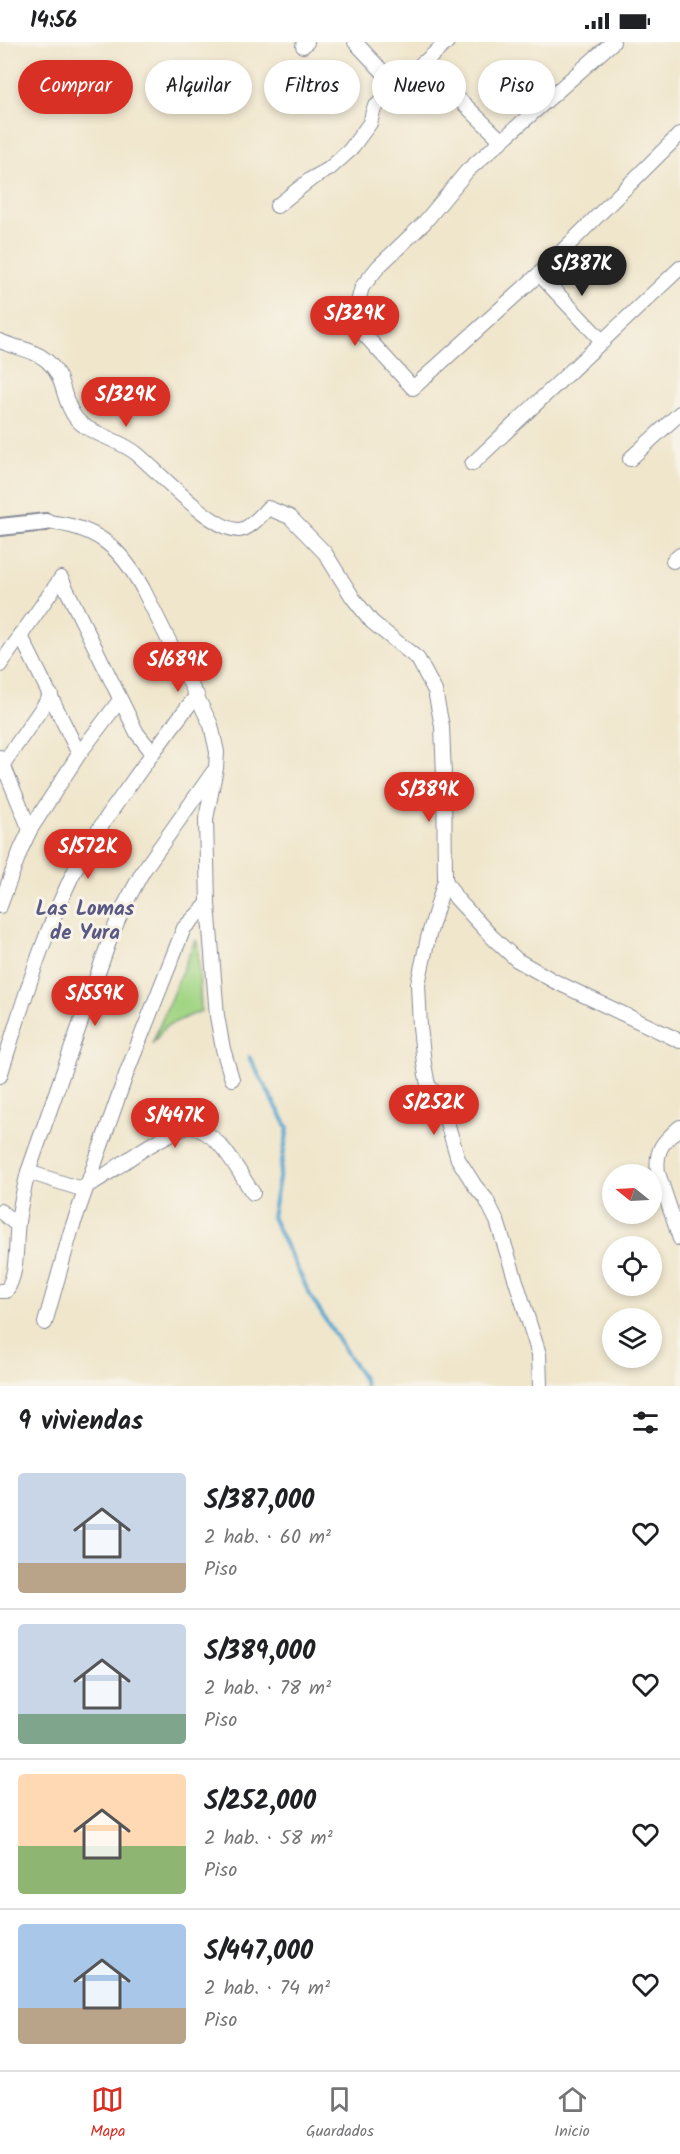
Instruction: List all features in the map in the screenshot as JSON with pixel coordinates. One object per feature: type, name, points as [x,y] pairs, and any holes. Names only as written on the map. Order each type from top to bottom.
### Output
[{"type":"street","points":[[355,42],[372,60]]},
{"type":"street","points":[[426,60],[447,42]]},
{"type":"street","points":[[613,42],[467,171],[424,223],[379,266],[362,287],[357,306],[357,317],[363,333],[413,388],[539,274],[680,134]]},
{"type":"street","points":[[466,106],[501,141]]},
{"type":"street","points":[[278,206],[311,179],[329,169],[350,150],[370,123],[372,114]]},
{"type":"street","points":[[472,464],[680,268]]},
{"type":"street","points":[[539,274],[603,342]]},
{"type":"street","points":[[0,340],[35,352],[46,360],[60,375],[74,416],[83,425],[136,453],[171,486],[224,527],[241,530],[252,524],[268,508],[290,517],[325,554],[352,598],[372,622],[418,659],[435,690],[442,726],[445,880],[428,938],[418,984],[424,1064],[428,1084],[440,1099],[458,1160],[486,1199],[496,1221],[539,1354],[540,1386]]},
{"type":"street","points":[[630,459],[677,420]]},
{"type":"street","points":[[0,527],[46,522],[66,523],[101,537],[123,556],[143,589],[211,725],[217,752],[206,819],[208,904],[217,1016],[223,1049],[232,1079]]},
{"type":"street","points":[[0,665],[61,578],[137,733],[153,752]]},
{"type":"street","points":[[20,634],[79,754]]},
{"type":"street","points":[[30,830],[1,760],[51,694]]},
{"type":"street","points":[[0,1076],[26,994],[68,885],[96,832],[196,695]]},
{"type":"street","points":[[0,906],[30,830],[79,754],[120,700]]},
{"type":"street","points":[[0,1292],[6,1291],[9,1286],[15,1262],[17,1225],[28,1172],[102,960],[124,906],[155,853],[216,768]]},
{"type":"street","points":[[445,880],[467,912],[517,960],[554,981],[680,1041]]},
{"type":"street","points":[[45,1323],[87,1184],[127,1072],[184,928],[208,904]]},
{"type":"street","points":[[28,1172],[78,1188],[105,1176],[151,1144],[189,1126],[208,1132],[220,1144],[252,1193]]},
{"type":"street","points":[[680,1127],[660,1146],[657,1154],[658,1173],[680,1239]]},
{"type":"street","points":[[0,1211],[17,1225]]},
{"type":"green space","points":[[195,940],[198,950],[201,1011],[166,1026],[152,1044]]},
{"type":"waterway","points":[[249,1057],[288,1128],[272,1217],[311,1297],[364,1380],[365,1386]]},
{"type":"district","name":"Las Lomas de Yura","points":[[85,921]]}]
